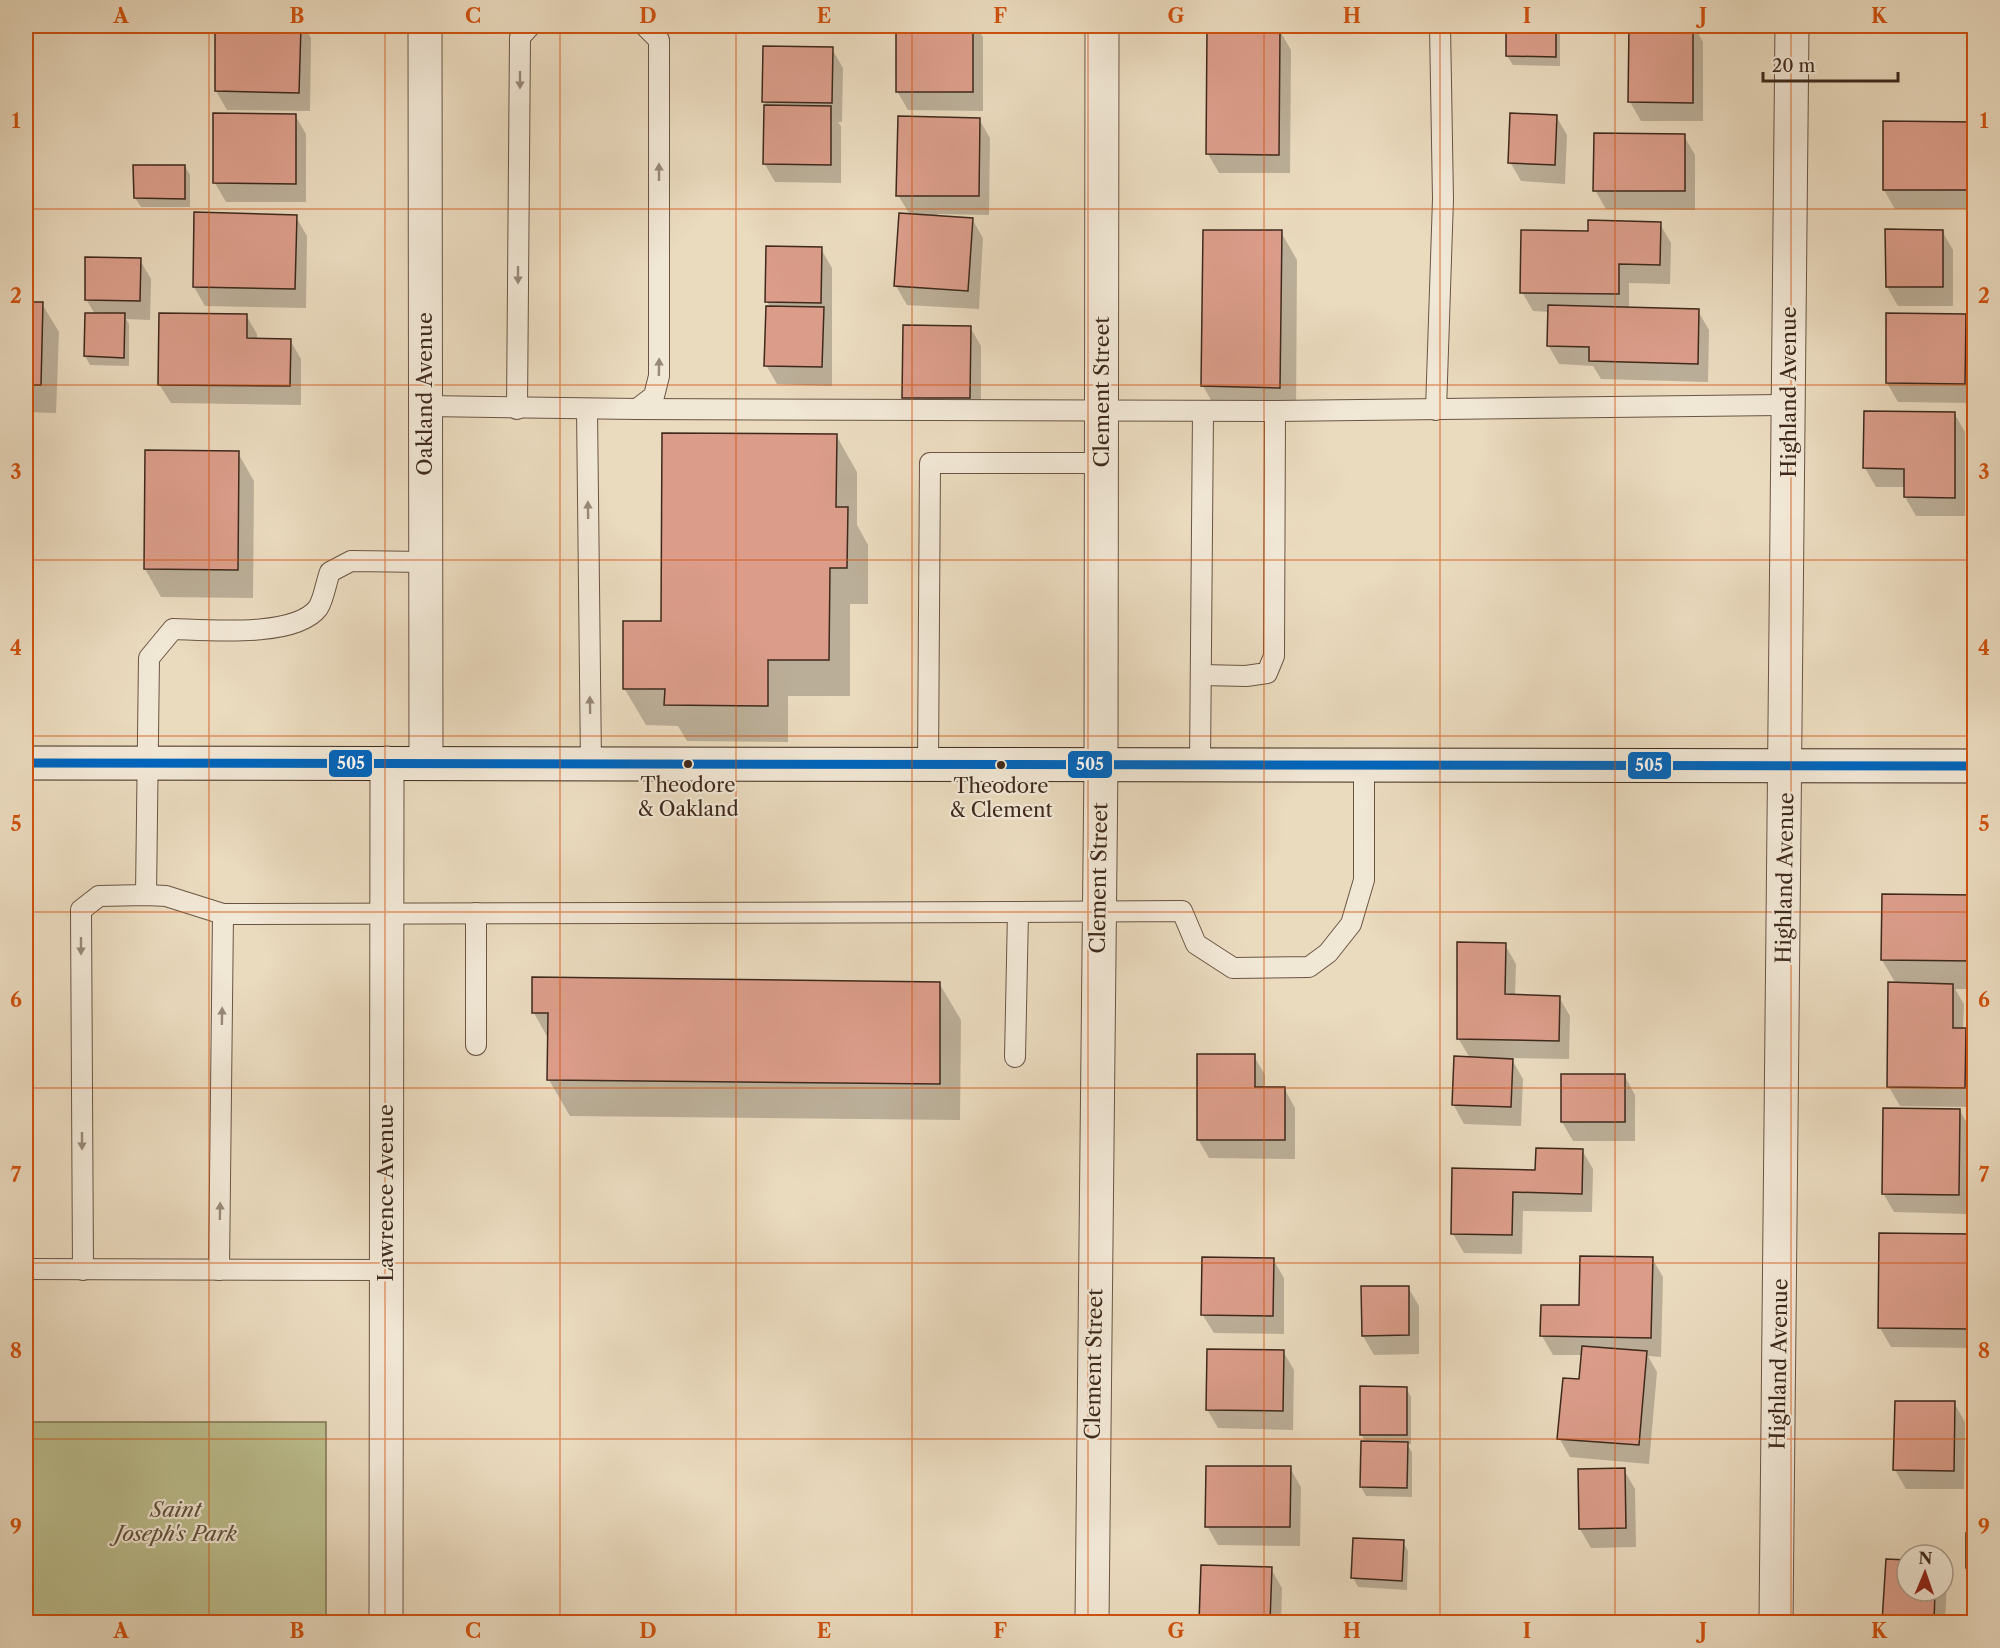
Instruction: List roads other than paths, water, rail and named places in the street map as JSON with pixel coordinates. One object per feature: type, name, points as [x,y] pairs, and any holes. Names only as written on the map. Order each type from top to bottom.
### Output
[{"type":"street","name":"Oakland Avenue","points":[[425,26],[426,763]]},
{"type":"street","name":"Clement Street","points":[[1092,1623],[1101,764],[1102,26]]},
{"type":"street","name":"Highland Avenue","points":[[1776,1623],[1792,26]]},
{"type":"street","points":[[26,763],[1974,766]]},
{"type":"street","name":"Lawrence Avenue","points":[[386,1623],[387,763]]},
{"type":"lane","points":[[517,409],[520,37],[530,26]]},
{"type":"lane","points":[[637,409],[654,396],[659,376],[659,40],[645,26]]},
{"type":"lane","points":[[1436,410],[1443,199],[1440,26]]},
{"type":"lane","points":[[426,406],[517,409],[1275,411],[1789,405]]},
{"type":"lane","points":[[587,409],[591,764]]},
{"type":"lane","points":[[1200,765],[1203,411]]},
{"type":"lane","points":[[1201,675],[1246,676],[1267,673],[1274,656],[1275,411]]},
{"type":"lane","points":[[928,764],[930,463],[1102,463]]},
{"type":"lane","points":[[146,895],[149,658],[173,629],[232,631],[292,626],[318,608],[330,572],[351,561],[426,562]]},
{"type":"lane","points":[[83,1270],[81,910],[99,896],[166,896],[223,914],[1182,911],[1196,944],[1233,968],[1309,967],[1328,953],[1351,924],[1364,880],[1365,765]]},
{"type":"lane","points":[[1015,1057],[1018,912]]},
{"type":"lane","points":[[476,913],[476,1045]]},
{"type":"lane","points":[[219,1270],[223,914]]},
{"type":"lane","points":[[26,1269],[386,1270]]},
{"type":"place","name":"Theodore & Oakland","points":[[688,764]]},
{"type":"place","name":"Theodore & Clement","points":[[1001,765]]},
{"type":"park label","name":"Saint Joseph's Park","points":[[176,1522]]}]
